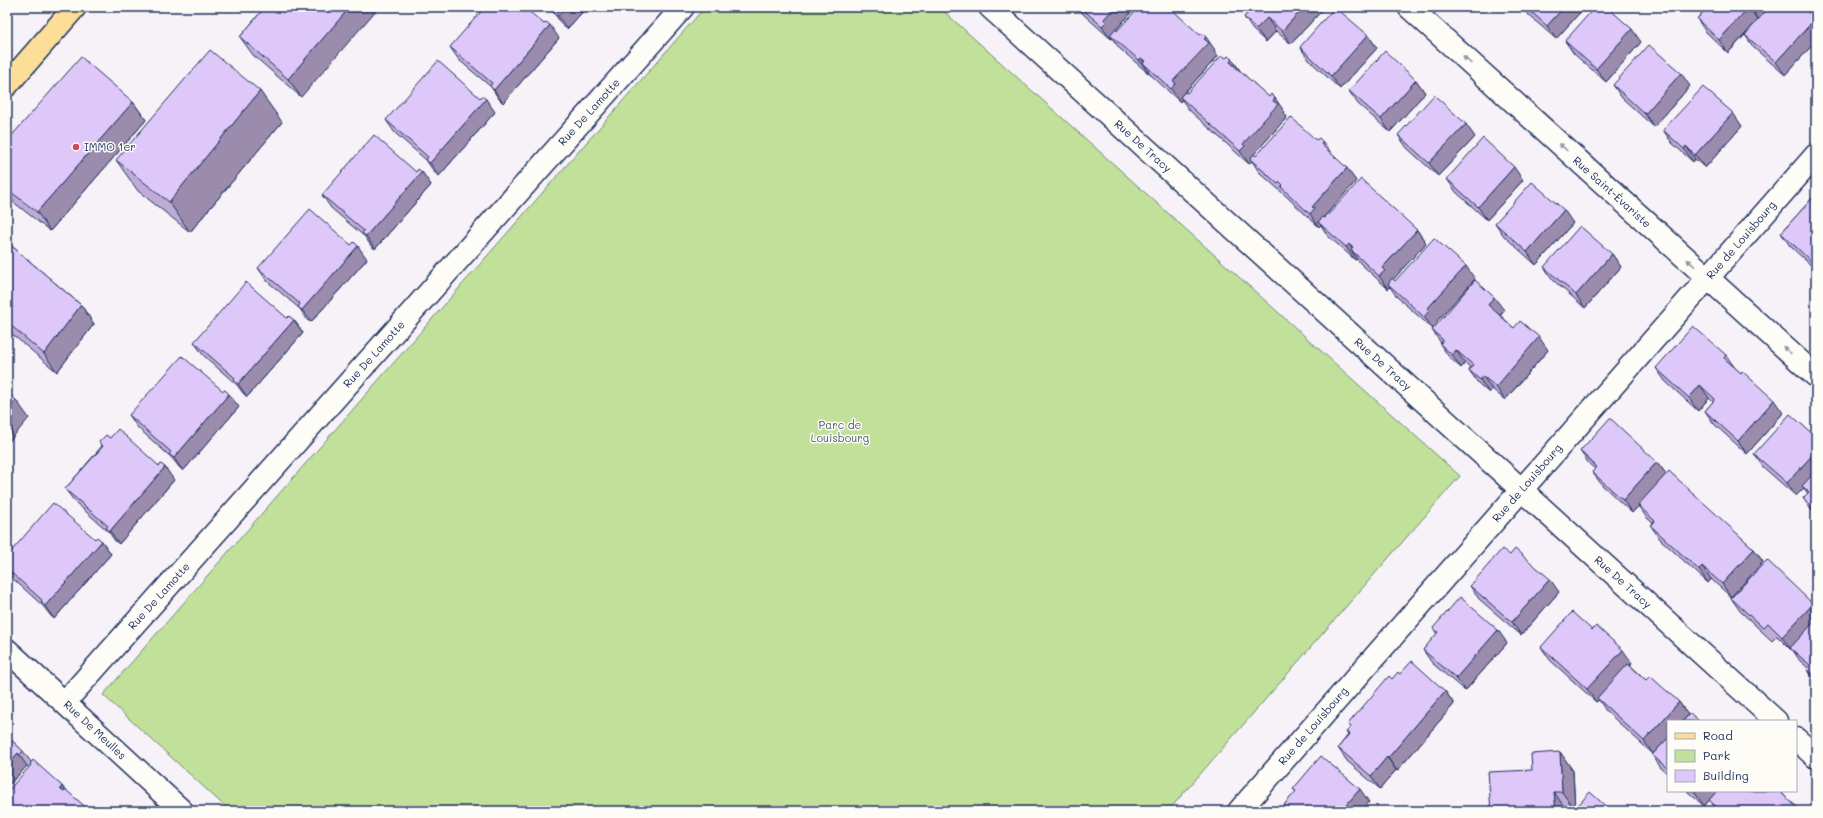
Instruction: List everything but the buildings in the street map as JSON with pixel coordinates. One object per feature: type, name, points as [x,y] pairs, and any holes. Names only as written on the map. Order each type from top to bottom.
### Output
[{"type":"main road","points":[[7,85],[75,7]]},
{"type":"street","name":"Rue De Lamotte","points":[[65,702],[683,7]]},
{"type":"street","name":"Rue De Tracy","points":[[990,7],[1775,720]]},
{"type":"street","name":"Rue Saint-Évariste","points":[[1409,7],[1816,376]]},
{"type":"street","name":"Rue de Louisbourg","points":[[1239,811],[1816,155]]},
{"type":"street","name":"Rue De Meulles","points":[[7,650],[182,811]]},
{"type":"street","points":[[1797,740],[1816,757]]},
{"type":"green space","name":"Parc de Louisbourg","points":[[705,7],[939,7],[1460,476],[1168,811],[230,811],[103,695]]},
{"type":"place","name":"IMMO 1er","points":[[76,147]]}]
